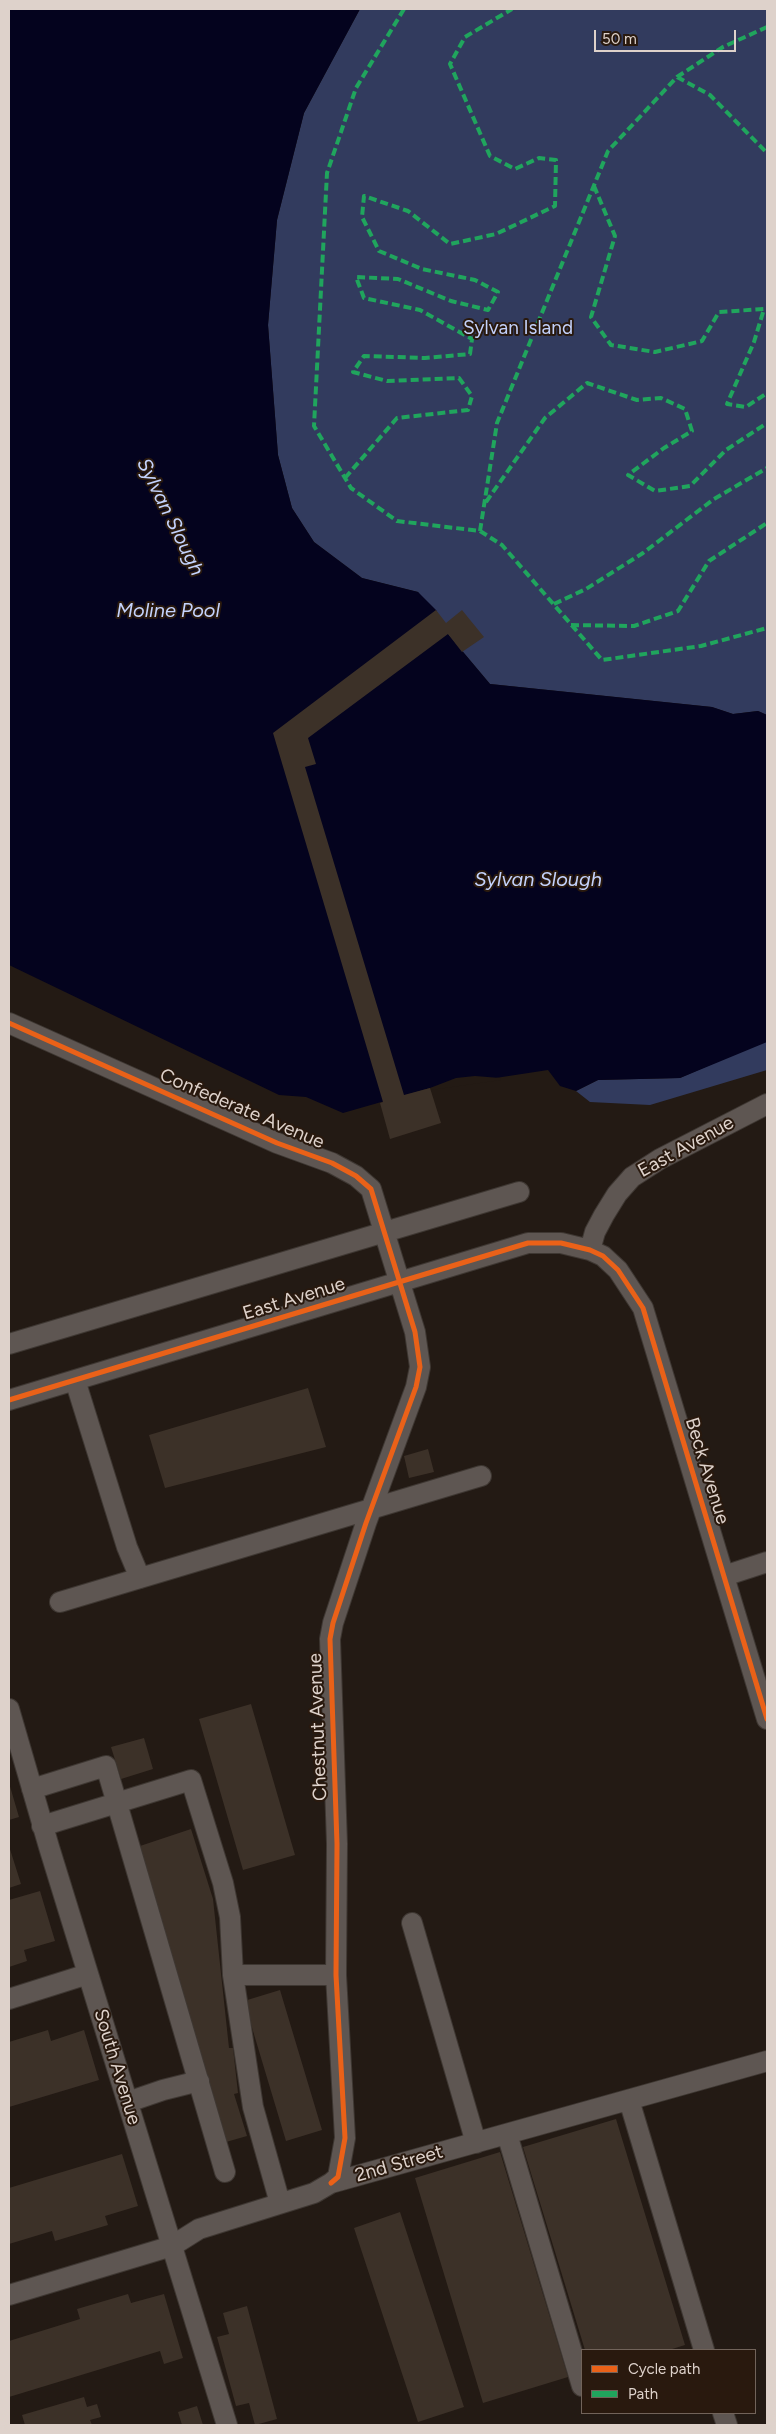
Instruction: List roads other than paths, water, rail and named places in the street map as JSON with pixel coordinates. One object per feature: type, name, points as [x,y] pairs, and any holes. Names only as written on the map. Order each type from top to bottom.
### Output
[{"type":"street","name":"Confederate Avenue","points":[[9,1023],[277,1143],[332,1163],[356,1176],[370,1189],[399,1283]]},
{"type":"street","name":"East Avenue","points":[[9,1400],[528,1244],[561,1243],[590,1250],[595,1232],[604,1215],[617,1194],[632,1177],[660,1159],[767,1104]]},
{"type":"street","points":[[9,1344],[385,1234],[519,1192]]},
{"type":"street","name":"Beck Avenue","points":[[590,1250],[603,1256],[618,1270],[643,1308],[767,1719]]},
{"type":"street","name":"Chestnut Avenue","points":[[331,2183],[338,2176],[345,2138],[336,1975],[337,1844],[330,1639],[333,1623],[372,1508],[416,1387],[420,1367],[415,1332],[399,1283]]},
{"type":"street","points":[[75,1380],[127,1547],[140,1578]]},
{"type":"street","points":[[60,1602],[481,1476]]},
{"type":"street","points":[[724,1576],[767,1562]]},
{"type":"street","name":"South Avenue","points":[[9,1709],[42,1826],[227,2425]]},
{"type":"street","points":[[32,1789],[106,1766],[225,2172]]},
{"type":"street","points":[[42,1826],[191,1780],[223,1883],[230,1917],[233,1975],[253,2107],[280,2203]]},
{"type":"street","points":[[412,1924],[476,2143]]},
{"type":"street","points":[[9,1999],[88,1974]]},
{"type":"street","points":[[233,1975],[336,1975]]},
{"type":"street","name":"2nd Street","points":[[9,2295],[172,2246],[199,2229],[314,2193],[331,2183],[767,2061]]},
{"type":"street","points":[[128,2102],[163,2090],[199,2081]]},
{"type":"street","points":[[630,2100],[704,2349]]},
{"type":"street","points":[[507,2134],[581,2383]]},
{"type":"water","name":"Moline Pool","points":[[9,9],[360,9],[304,113],[277,220],[268,325],[278,455],[292,508],[314,542],[362,578],[418,592],[436,610],[448,634],[490,684],[712,707],[733,714],[758,711],[767,715],[767,1042],[680,1078],[598,1080],[576,1091],[560,1086],[548,1070],[430,1088],[343,1113],[306,1097],[279,1095],[9,965]]},
{"type":"park label","name":"Sylvan Island","points":[[518,328]]},
{"type":"water label","name":"Sylvan Slough","points":[[170,517]]},
{"type":"water label","name":"Sylvan Slough","points":[[538,880]]}]
